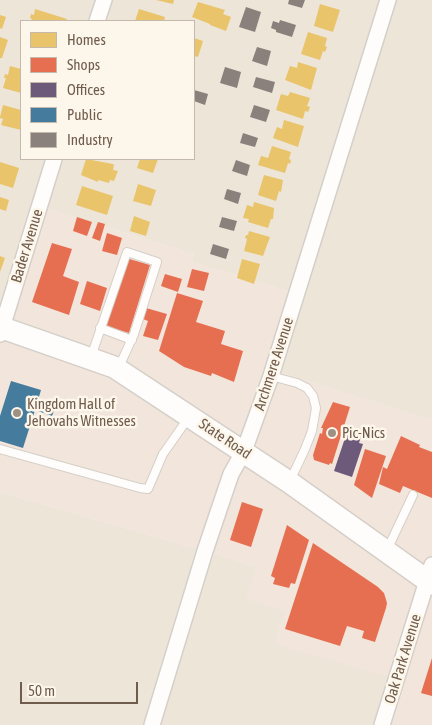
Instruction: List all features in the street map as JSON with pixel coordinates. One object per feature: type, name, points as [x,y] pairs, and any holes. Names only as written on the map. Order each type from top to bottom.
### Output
[{"type":"main road","name":"State Road","points":[[1,330],[90,358],[118,369],[244,451],[386,552],[430,577]]},
{"type":"street","points":[[97,20],[104,0]]},
{"type":"street","name":"Archmere Avenue","points":[[152,725],[205,551],[231,474],[244,451],[272,376],[388,0]]},
{"type":"street","name":"Bader Avenue","points":[[1,330],[54,160]]},
{"type":"street","name":"Oak Park Avenue","points":[[382,725],[430,577]]},
{"type":"lane","points":[[90,358],[127,252],[157,262],[132,340],[118,369]]},
{"type":"lane","points":[[100,328],[132,340]]},
{"type":"lane","points":[[272,376],[298,382],[307,388],[313,396],[316,408],[312,431],[289,482]]},
{"type":"lane","points":[[0,449],[148,489],[163,454],[191,416]]},
{"type":"lane","points":[[386,552],[413,495]]},
{"type":"shaded area","points":[[0,0],[432,0],[432,420],[273,370],[297,294],[192,262],[194,254],[40,206],[0,334]]},
{"type":"shaded area","points":[[40,206],[194,254],[192,262],[297,294],[274,370],[432,420],[432,725],[382,725],[396,679],[274,644],[284,611],[246,599],[256,566],[0,492],[0,334]]},
{"type":"shaded area","points":[[0,492],[256,566],[284,611],[397,679],[382,725],[0,725]]},
{"type":"building: Homes","points":[[156,0],[174,0],[173,4]]},
{"type":"building: Homes","points":[[198,2],[225,10],[223,14],[231,17],[226,31],[192,17]]},
{"type":"building: Homes","points":[[320,4],[340,10],[333,32],[314,26]]},
{"type":"building: Homes","points":[[35,9],[67,19],[32,20],[31,14],[34,15]]},
{"type":"building: Homes","points":[[139,9],[165,17],[164,20],[135,20]]},
{"type":"building: Homes","points":[[0,15],[6,17],[2,29],[0,28]]},
{"type":"building: Homes","points":[[308,32],[327,38],[325,46],[327,47],[325,52],[323,51],[320,60],[301,54]]},
{"type":"building: Homes","points":[[0,37],[8,40],[2,58],[0,58]]},
{"type":"building: Homes","points":[[195,38],[203,41],[198,57],[195,56]]},
{"type":"building: Homes","points":[[298,62],[317,68],[311,90],[285,80],[290,66],[297,68]]},
{"type":"building: Homes","points":[[10,66],[20,69],[20,93],[3,88],[6,78],[4,78],[5,74],[8,75]]},
{"type":"building: Homes","points":[[290,92],[310,98],[307,106],[310,107],[308,112],[305,111],[303,119],[276,110],[281,94],[288,96]]},
{"type":"building: Homes","points":[[3,105],[20,110],[20,130],[1,125],[3,119],[0,117]]},
{"type":"building: Homes","points":[[284,120],[304,126],[298,147],[273,138],[277,127],[282,129]]},
{"type":"building: Homes","points":[[272,146],[291,152],[290,164],[288,163],[285,173],[258,165],[261,156],[268,158]]},
{"type":"building: Homes","points":[[86,160],[113,164],[113,170],[118,171],[114,181],[110,180],[109,183],[98,180],[98,182],[81,175]]},
{"type":"building: Homes","points":[[140,160],[158,160],[153,173],[137,168]]},
{"type":"building: Homes","points":[[0,162],[19,168],[13,188],[0,184]]},
{"type":"building: Homes","points":[[264,175],[283,180],[281,192],[279,191],[276,201],[258,195]]},
{"type":"building: Homes","points":[[138,184],[156,190],[151,206],[133,201]]},
{"type":"building: Homes","points":[[82,186],[113,196],[107,215],[76,205]]},
{"type":"building: Homes","points":[[0,197],[9,200],[6,211],[0,209]]},
{"type":"building: Homes","points":[[254,202],[274,208],[273,219],[271,219],[268,228],[248,222],[249,219],[243,218],[247,205],[253,207]]},
{"type":"building: Homes","points":[[134,216],[150,222],[146,236],[130,231]]},
{"type":"building: Homes","points":[[249,231],[270,237],[263,256],[244,251],[247,239],[245,238]]},
{"type":"building: Homes","points":[[0,256],[5,258],[0,272]]},
{"type":"building: Homes","points":[[242,259],[260,264],[254,284],[237,278]]},
{"type":"building: Shops","points":[[77,217],[92,222],[87,236],[73,231]]},
{"type":"building: Shops","points":[[98,222],[105,224],[100,241],[92,238]]},
{"type":"building: Shops","points":[[107,233],[122,238],[117,255],[102,251]]},
{"type":"building: Shops","points":[[52,243],[72,249],[63,276],[79,282],[69,315],[32,302]]},
{"type":"building: Shops","points":[[126,258],[150,265],[129,333],[104,326]]},
{"type":"building: Shops","points":[[192,269],[209,273],[204,291],[187,287]]},
{"type":"building: Shops","points":[[165,274],[182,279],[178,292],[161,286]]},
{"type":"building: Shops","points":[[87,281],[107,288],[100,311],[80,304]]},
{"type":"building: Shops","points":[[177,293],[203,301],[196,322],[225,331],[221,344],[243,351],[234,382],[212,373],[211,376],[184,367],[159,351]]},
{"type":"building: Shops","points":[[146,308],[167,314],[158,340],[143,336],[148,321],[143,319]]},
{"type":"building: Shops","name":"Pic-Nics","points":[[333,402],[350,407],[332,464],[330,463],[329,465],[314,460],[313,455],[320,433],[322,434],[323,428],[321,428]]},
{"type":"building: Shops","points":[[401,436],[420,445],[419,447],[432,452],[432,498],[403,486],[400,493],[379,484],[383,467],[387,469]]},
{"type":"building: Shops","points":[[365,449],[386,456],[372,498],[354,485]]},
{"type":"building: Shops","points":[[242,502],[263,509],[251,547],[230,540]]},
{"type":"building: Shops","points":[[287,525],[309,540],[295,584],[291,583],[289,588],[273,584],[275,578],[271,576]]},
{"type":"building: Shops","points":[[313,543],[384,593],[387,603],[375,642],[362,638],[364,631],[347,626],[340,646],[285,629]]},
{"type":"building: Shops","points":[[432,658],[432,696],[421,693]]},
{"type":"building: Offices","points":[[347,432],[361,436],[359,443],[363,444],[352,477],[334,471]]},
{"type":"building: Public","name":"Kingdom Hall of Jehovahs Witnesses","points":[[11,381],[41,390],[38,400],[56,405],[52,416],[35,410],[23,448],[0,441],[0,416]]},
{"type":"building: Industry","points":[[289,0],[305,0],[302,8],[288,4]]},
{"type":"building: Industry","points":[[246,7],[261,12],[255,32],[239,27]]},
{"type":"building: Industry","points":[[280,20],[296,25],[292,37],[276,32],[276,30],[271,28],[273,21],[279,23]]},
{"type":"building: Industry","points":[[257,47],[271,51],[267,66],[252,61]]},
{"type":"building: Industry","points":[[225,67],[241,72],[237,88],[220,83]]},
{"type":"building: Industry","points":[[256,77],[275,82],[272,93],[253,87]]},
{"type":"building: Industry","points":[[195,90],[208,94],[205,105],[195,101]]},
{"type":"building: Industry","points":[[254,105],[270,110],[266,122],[250,117]]},
{"type":"building: Industry","points":[[243,133],[258,138],[255,147],[240,143]]},
{"type":"building: Industry","points":[[236,160],[250,165],[247,176],[232,171]]},
{"type":"building: Industry","points":[[227,189],[241,193],[238,204],[224,199]]},
{"type":"building: Industry","points":[[222,217],[237,221],[234,231],[219,227]]},
{"type":"building: Industry","points":[[213,244],[229,249],[226,259],[210,254]]},
{"type":"place","name":"Kingdom Hall of Jehovahs Witnesses","points":[[17,413]]},
{"type":"place","name":"Pic-Nics","points":[[332,433]]}]
